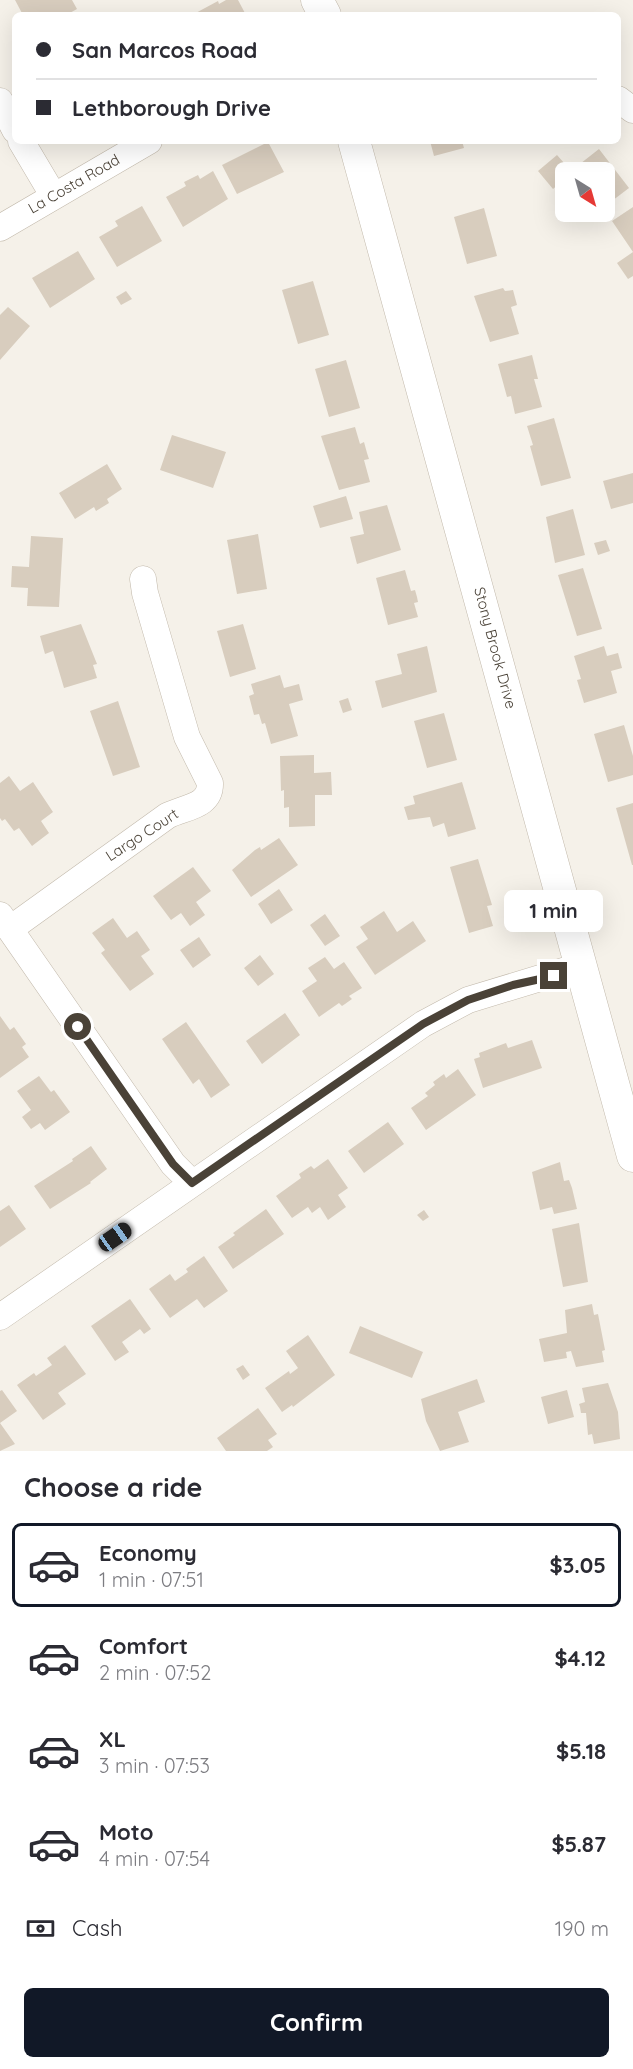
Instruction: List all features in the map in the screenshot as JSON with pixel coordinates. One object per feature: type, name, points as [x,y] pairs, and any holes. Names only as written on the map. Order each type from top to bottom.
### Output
[{"type":"street","points":[[0,101],[12,124]]},
{"type":"street","points":[[23,144],[54,195]]},
{"type":"street","name":"La Costa Road","points":[[0,228],[144,144]]},
{"type":"street","name":"Stony Brook Drive","points":[[355,144],[583,965],[633,1156]]},
{"type":"street","name":"Largo Court","points":[[5,922],[167,816],[181,809],[199,805],[207,799],[210,783],[187,737],[145,593],[143,579]]},
{"type":"street","points":[[5,922],[173,1164],[192,1183]]},
{"type":"street","points":[[0,1317],[423,1024],[468,1000],[583,965]]},
{"type":"building","points":[[15,0],[72,0],[77,9],[72,12],[21,12]]},
{"type":"building","points":[[226,0],[238,0],[244,12],[198,12],[218,1],[219,4]]},
{"type":"building","points":[[264,144],[269,144],[284,172],[237,194],[222,165]]},
{"type":"building","points":[[431,144],[463,144],[464,148],[434,156]]},
{"type":"building","points":[[599,149],[609,162],[582,162]]},
{"type":"building","points":[[557,155],[563,162],[555,162],[555,187],[553,189],[538,171]]},
{"type":"building","points":[[615,170],[629,188],[615,199]]},
{"type":"building","points":[[213,171],[228,199],[183,227],[166,197],[186,186],[184,182],[198,175],[200,179]]},
{"type":"building","points":[[142,206],[162,241],[117,267],[99,237],[118,226],[115,221]]},
{"type":"building","points":[[633,207],[633,252],[613,222],[615,222],[615,219]]},
{"type":"building","points":[[484,208],[497,256],[467,264],[454,217]]},
{"type":"building","points":[[78,251],[95,279],[50,308],[32,278]]},
{"type":"building","points":[[633,252],[633,276],[628,279],[617,263]]},
{"type":"building","points":[[313,281],[329,335],[298,344],[282,290]]},
{"type":"building","points":[[503,288],[505,291],[513,290],[517,305],[511,307],[519,334],[490,342],[474,296]]},
{"type":"building","points":[[126,291],[132,299],[121,305],[116,297]]},
{"type":"building","points":[[8,307],[30,326],[0,360],[0,315]]},
{"type":"building","points":[[532,355],[538,379],[534,379],[542,407],[515,414],[511,396],[507,397],[498,364]]},
{"type":"building","points":[[346,360],[360,408],[329,417],[315,369]]},
{"type":"building","points":[[554,418],[571,478],[541,486],[527,426]]},
{"type":"building","points":[[355,427],[360,444],[364,442],[369,459],[364,460],[370,482],[339,490],[321,436]]},
{"type":"building","points":[[172,435],[226,452],[213,488],[160,470]]},
{"type":"building","points":[[107,464],[122,489],[107,499],[109,503],[96,511],[94,507],[75,519],[59,493]]},
{"type":"building","points":[[633,473],[633,503],[611,509],[603,481]]},
{"type":"building","points":[[346,496],[353,519],[320,528],[313,506]]},
{"type":"building","points":[[387,505],[401,550],[357,564],[350,537],[364,534],[359,512]]},
{"type":"building","points":[[573,509],[585,555],[555,563],[546,517]]},
{"type":"building","points":[[258,534],[267,589],[237,594],[227,540]]},
{"type":"building","points":[[31,536],[63,538],[59,607],[27,606],[28,588],[11,587],[12,566],[29,567]]},
{"type":"building","points":[[606,540],[610,551],[598,555],[594,543]]},
{"type":"building","points":[[583,568],[602,629],[577,636],[558,575]]},
{"type":"building","points":[[405,570],[411,591],[415,590],[417,597],[418,602],[414,603],[418,617],[388,625],[376,578]]},
{"type":"building","points":[[81,624],[97,664],[93,665],[97,678],[64,688],[53,651],[45,654],[40,636]]},
{"type":"building","points":[[243,624],[256,669],[230,677],[217,631]]},
{"type":"building","points":[[427,646],[437,692],[382,708],[375,681],[402,674],[397,654]]},
{"type":"building","points":[[604,646],[607,656],[618,653],[622,668],[611,671],[617,693],[584,703],[577,680],[581,679],[574,656]]},
{"type":"building","points":[[280,675],[284,688],[299,684],[303,700],[289,704],[298,736],[271,744],[265,723],[262,724],[259,714],[254,715],[249,696],[254,694],[251,684]]},
{"type":"building","points":[[348,698],[352,710],[343,713],[339,701]]},
{"type":"building","points":[[118,701],[140,767],[113,776],[90,711]]},
{"type":"building","points":[[444,713],[457,760],[427,768],[414,721]]},
{"type":"building","points":[[624,725],[633,756],[633,775],[608,782],[594,734]]},
{"type":"building","points":[[314,755],[314,773],[331,772],[332,795],[315,795],[315,826],[289,827],[289,807],[284,808],[284,790],[281,791],[280,756]]},
{"type":"building","points":[[9,776],[20,791],[33,782],[53,812],[41,821],[49,833],[32,846],[19,828],[14,831],[5,819],[2,821],[0,818],[0,783]]},
{"type":"building","points":[[462,782],[476,829],[448,837],[444,823],[433,827],[430,817],[408,820],[404,807],[415,804],[413,796]]},
{"type":"building","points":[[633,803],[633,865],[632,865],[616,808]]},
{"type":"building","points":[[279,838],[298,865],[251,897],[232,870],[255,850],[260,847],[261,850]]},
{"type":"building","points":[[478,859],[492,905],[487,906],[493,926],[469,933],[450,867]]},
{"type":"building","points":[[193,867],[211,891],[196,902],[205,915],[190,926],[181,913],[171,920],[153,896]]},
{"type":"building","points":[[279,889],[293,910],[271,924],[258,904]]},
{"type":"building","points":[[384,911],[397,932],[413,921],[426,941],[375,975],[356,947],[368,939],[360,927]]},
{"type":"building","points":[[325,914],[340,936],[325,946],[310,925]]},
{"type":"building","points":[[113,918],[127,938],[137,931],[150,950],[141,956],[154,974],[130,991],[101,953],[105,950],[92,933]]},
{"type":"building","points":[[199,937],[211,955],[193,968],[180,950]]},
{"type":"building","points":[[260,955],[274,974],[258,986],[244,968]]},
{"type":"building","points":[[325,957],[334,969],[344,962],[362,988],[349,996],[352,999],[345,1004],[342,1006],[339,1003],[319,1017],[302,991],[317,981],[308,968]]},
{"type":"building","points":[[285,1013],[300,1035],[262,1064],[246,1041]]},
{"type":"building","points":[[0,1016],[10,1030],[14,1027],[26,1044],[22,1047],[29,1057],[0,1078]]},
{"type":"building","points":[[186,1022],[230,1085],[211,1098],[199,1079],[193,1084],[162,1039]]},
{"type":"building","points":[[532,1040],[542,1068],[483,1088],[474,1059],[480,1057],[479,1053],[506,1043],[508,1048]]},
{"type":"building","points":[[458,1069],[476,1095],[426,1130],[411,1108],[428,1096],[425,1093],[435,1085],[433,1082],[444,1074],[446,1078]]},
{"type":"building","points":[[39,1076],[51,1092],[54,1090],[70,1112],[45,1130],[40,1123],[31,1129],[22,1117],[31,1110],[17,1091]]},
{"type":"building","points":[[388,1122],[404,1144],[364,1173],[348,1151]]},
{"type":"building","points":[[91,1146],[107,1169],[91,1183],[50,1209],[34,1186],[73,1161],[72,1159]]},
{"type":"building","points":[[328,1159],[348,1188],[338,1195],[346,1207],[328,1220],[320,1207],[312,1213],[308,1207],[292,1218],[276,1196],[301,1178],[299,1174],[311,1166],[314,1169]]},
{"type":"building","points":[[560,1162],[564,1181],[569,1180],[577,1209],[554,1214],[552,1207],[540,1210],[532,1172]]},
{"type":"building","points":[[9,1205],[26,1229],[0,1247],[0,1211]]},
{"type":"building","points":[[266,1209],[284,1234],[233,1269],[218,1247]]},
{"type":"building","points":[[424,1210],[429,1217],[423,1221],[417,1215]]},
{"type":"building","points":[[579,1223],[588,1282],[563,1287],[552,1229]]},
{"type":"building","points":[[204,1256],[228,1291],[204,1308],[197,1299],[170,1318],[149,1289],[170,1274],[175,1281],[188,1272],[186,1269]]},
{"type":"building","points":[[130,1299],[151,1329],[144,1334],[140,1329],[122,1342],[129,1352],[115,1361],[91,1326]]},
{"type":"building","points":[[592,1304],[594,1315],[598,1314],[605,1350],[602,1351],[604,1362],[576,1367],[571,1351],[566,1352],[567,1358],[544,1362],[539,1339],[567,1333],[565,1310]]},
{"type":"building","points":[[360,1326],[423,1352],[412,1378],[349,1353]]},
{"type":"building","points":[[308,1335],[335,1375],[293,1407],[292,1405],[282,1412],[265,1388],[289,1371],[290,1374],[298,1368],[286,1351]]},
{"type":"building","points":[[65,1345],[86,1374],[58,1393],[66,1404],[43,1420],[17,1385],[34,1373],[36,1376],[52,1365],[47,1358]]},
{"type":"building","points":[[243,1365],[250,1375],[243,1380],[236,1369]]},
{"type":"building","points":[[477,1379],[485,1402],[458,1412],[469,1442],[440,1451],[426,1421],[421,1399]]},
{"type":"building","points":[[608,1383],[618,1412],[620,1439],[594,1444],[592,1434],[588,1435],[586,1413],[581,1413],[579,1404],[585,1402],[582,1388]]},
{"type":"building","points":[[2,1390],[17,1411],[0,1423],[0,1391]]},
{"type":"building","points":[[567,1390],[574,1417],[548,1424],[541,1397]]},
{"type":"building","points":[[258,1408],[277,1434],[268,1440],[273,1447],[267,1451],[226,1451],[217,1438]]},
{"type":"building","points":[[0,1423],[15,1444],[0,1451]]},
{"type":"route","points":[[78,1027],[173,1164],[192,1183],[423,1024],[468,1000],[513,985],[554,976]]}]
